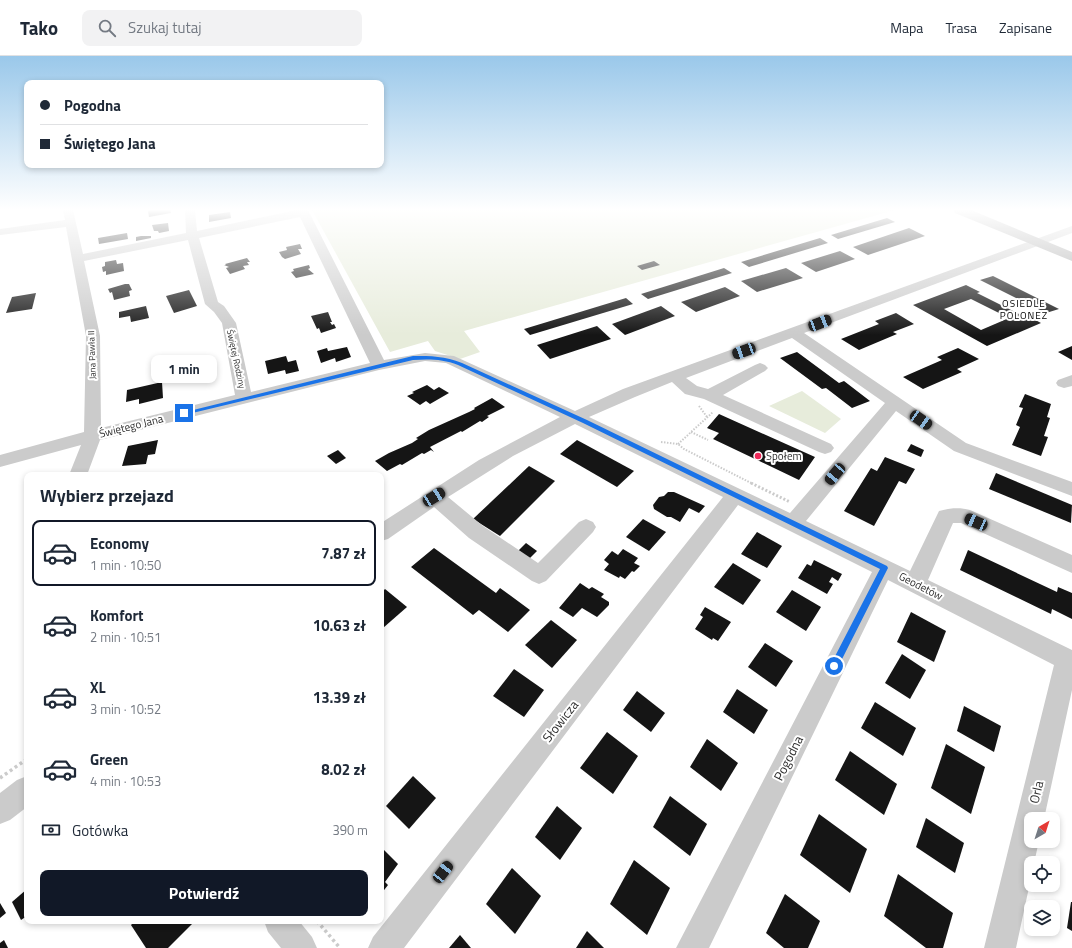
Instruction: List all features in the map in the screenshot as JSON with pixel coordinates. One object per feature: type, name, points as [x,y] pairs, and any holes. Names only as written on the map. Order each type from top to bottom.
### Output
[{"type":"main road","points":[[1059,252],[1072,257]]},
{"type":"street","name":"Jana Pawła II","points":[[76,252],[93,336],[93,436],[79,472]]},
{"type":"street","points":[[78,259],[113,252]]},
{"type":"street","name":"Świętej Rodziny","points":[[197,252],[212,304],[219,309],[229,323],[244,398]]},
{"type":"street","points":[[323,252],[379,365]]},
{"type":"street","points":[[384,531],[434,497],[526,441],[628,393],[1011,252]]},
{"type":"street","points":[[794,333],[960,447],[1072,489]]},
{"type":"street","name":"Świętego Jana","points":[[0,461],[244,398],[379,365],[425,357],[448,359],[575,417]]},
{"type":"street","points":[[717,398],[760,368]]},
{"type":"street","points":[[674,376],[691,390],[717,398],[825,448]]},
{"type":"street","points":[[793,523],[895,402]]},
{"type":"street","name":"Geodetów","points":[[575,417],[793,523],[1069,661]]},
{"type":"street","name":"Słowicza","points":[[384,948],[735,495]]},
{"type":"street","points":[[434,497],[476,532],[539,575],[586,527]]},
{"type":"street","points":[[915,584],[946,516],[963,515],[1072,564]]},
{"type":"street","name":"Pogodna","points":[[692,948],[884,568]]},
{"type":"street","name":"Orla","points":[[1000,948],[1069,661]]},
{"type":"street","points":[[0,810],[24,792]]},
{"type":"street","points":[[281,924],[301,948]]},
{"type":"path","points":[[654,438],[661,442],[678,444],[691,432],[717,398]]},
{"type":"path","points":[[691,432],[708,440]]},
{"type":"path","points":[[0,778],[24,760]]},
{"type":"path","points":[[320,924],[340,948]]},
{"type":"green space","points":[[335,252],[747,252],[464,331],[480,352],[460,359],[435,351],[428,341],[390,352]]},
{"type":"green space","points":[[802,391],[841,419],[825,433],[769,406]]},
{"type":"building","points":[[279,252],[300,252],[301,254],[285,259]]},
{"type":"building","points":[[775,252],[800,252],[749,267],[741,262]]},
{"type":"building","points":[[838,252],[841,252],[855,259],[816,272],[801,263]]},
{"type":"building","points":[[862,252],[878,252],[868,255]]},
{"type":"building","points":[[247,258],[250,262],[247,262],[249,265],[243,266],[245,269],[230,274],[226,268],[229,267],[224,265],[226,265],[225,264]]},
{"type":"building","points":[[116,260],[117,264],[123,263],[124,271],[106,275],[106,271],[103,272],[102,267],[105,266],[105,262]]},
{"type":"building","points":[[654,261],[660,265],[642,270],[637,266]]},
{"type":"building","points":[[309,265],[310,268],[308,269],[314,274],[296,278],[291,272],[294,271],[293,269]]},
{"type":"building","points":[[724,268],[732,273],[648,299],[641,294]]},
{"type":"building","points":[[786,268],[803,278],[757,292],[741,281]]},
{"type":"building","points":[[993,276],[1059,309],[1046,313],[980,280]]},
{"type":"building","points":[[129,284],[132,290],[129,291],[130,296],[114,300],[112,292],[110,293],[108,289]]},
{"type":"building","points":[[966,285],[980,292],[977,293],[1023,316],[1026,315],[1041,323],[987,346],[913,305]],"holes":[[[971,299],[1009,318],[981,330],[944,309]]]},
{"type":"building","points":[[725,287],[740,296],[696,312],[681,302]]},
{"type":"building","points":[[189,290],[197,306],[174,313],[166,296]]},
{"type":"building","points":[[36,293],[32,309],[6,313],[12,297]]},
{"type":"building","points":[[626,298],[633,304],[530,335],[524,329]]},
{"type":"building","points":[[146,306],[149,318],[131,322],[130,316],[119,318],[119,312]]},
{"type":"building","points":[[661,306],[675,316],[625,335],[612,324]]},
{"type":"building","points":[[328,312],[332,322],[330,322],[332,325],[334,324],[336,328],[321,333],[319,328],[317,329],[311,316]]},
{"type":"building","points":[[896,313],[914,324],[893,332],[897,334],[859,350],[841,339],[879,324],[875,321]]},
{"type":"building","points":[[597,326],[611,339],[550,359],[537,345]]},
{"type":"building","points":[[1072,346],[1072,360],[1058,352]]},
{"type":"building","points":[[347,347],[351,357],[336,362],[335,358],[321,363],[317,351],[327,348],[328,351]]},
{"type":"building","points":[[958,348],[979,359],[957,369],[962,372],[923,389],[903,377],[942,360],[937,357]]},
{"type":"building","points":[[797,352],[839,383],[844,381],[870,401],[852,408],[826,388],[822,389],[780,358]]},
{"type":"building","points":[[286,356],[288,362],[296,360],[299,371],[286,374],[285,370],[268,374],[265,361]]},
{"type":"building","points":[[162,382],[163,398],[139,404],[139,399],[126,402],[127,390]]},
{"type":"building","points":[[427,385],[434,390],[439,387],[449,393],[430,404],[426,401],[420,405],[407,396]]},
{"type":"building","points":[[1025,394],[1051,404],[1047,417],[1050,418],[1044,436],[1048,437],[1041,456],[1012,445],[1020,427],[1016,425],[1023,408],[1019,407]]},
{"type":"building","points":[[492,398],[505,407],[487,416],[489,417],[482,422],[480,421],[462,432],[461,431],[430,447],[434,452],[431,450],[424,454],[422,453],[402,465],[400,464],[387,471],[375,461],[412,443],[418,439],[416,438],[429,430],[475,409],[474,408]]},
{"type":"building","points":[[719,414],[815,457],[799,480],[713,439],[719,433],[707,428]]},
{"type":"building","points":[[158,440],[155,454],[148,455],[146,464],[122,466],[128,446]]},
{"type":"building","points":[[577,440],[634,471],[617,487],[560,454]]},
{"type":"building","points":[[911,444],[924,450],[921,457],[907,451]]},
{"type":"building","points":[[338,450],[346,458],[336,464],[327,456]]},
{"type":"building","points":[[885,457],[915,469],[906,484],[899,481],[874,526],[844,511],[871,468],[877,471]]},
{"type":"building","points":[[529,466],[555,481],[500,536],[473,519]]},
{"type":"building","points":[[996,473],[1072,505],[1071,523],[989,489]]},
{"type":"building","points":[[668,492],[674,492],[705,506],[699,513],[689,508],[680,522],[671,517],[667,517],[654,509],[653,505],[659,497],[664,496]]},
{"type":"building","points":[[643,519],[666,532],[649,551],[626,537]]},
{"type":"building","points":[[757,532],[782,546],[767,568],[741,554]]},
{"type":"building","points":[[526,543],[537,551],[528,560],[516,553]]},
{"type":"building","points":[[434,548],[496,593],[500,588],[530,610],[508,632],[479,610],[473,615],[411,567]]},
{"type":"building","points":[[623,549],[638,558],[634,563],[640,566],[634,572],[632,571],[625,579],[620,576],[619,578],[604,570],[609,564],[604,560],[612,551],[618,555]]},
{"type":"building","points":[[968,550],[1057,592],[1058,587],[1072,593],[1072,619],[1052,609],[1051,614],[960,570]]},
{"type":"building","points":[[814,560],[842,574],[838,581],[832,577],[829,582],[833,584],[827,594],[798,578],[807,564],[811,566]]},
{"type":"building","points":[[733,563],[761,580],[743,605],[714,587]]},
{"type":"building","points":[[580,583],[589,589],[592,587],[604,594],[601,597],[609,602],[609,605],[597,617],[582,608],[573,617],[559,608]]},
{"type":"building","points":[[385,589],[407,607],[384,627]]},
{"type":"building","points":[[792,590],[821,607],[806,631],[776,612]]},
{"type":"building","points":[[705,607],[731,622],[718,641],[713,638],[712,640],[695,629],[703,617],[700,615]]},
{"type":"building","points":[[911,612],[946,631],[934,662],[897,642]]},
{"type":"building","points":[[551,620],[577,640],[552,668],[525,645]]},
{"type":"building","points":[[765,643],[793,661],[776,687],[748,667]]},
{"type":"building","points":[[902,654],[926,670],[910,699],[885,683]]},
{"type":"building","points":[[514,669],[544,690],[524,717],[493,696]]},
{"type":"building","points":[[737,689],[768,710],[754,734],[723,712]]},
{"type":"building","points":[[637,691],[665,713],[651,732],[623,710]]},
{"type":"building","points":[[875,702],[916,728],[903,756],[861,728]]},
{"type":"building","points":[[964,706],[1001,726],[994,752],[957,731]]},
{"type":"building","points":[[607,732],[638,756],[613,794],[580,768]]},
{"type":"building","points":[[707,739],[738,763],[721,791],[690,767]]},
{"type":"building","points":[[946,744],[985,767],[971,814],[931,788]]},
{"type":"building","points":[[850,751],[897,784],[884,815],[835,780]]},
{"type":"building","points":[[413,776],[436,798],[409,829],[386,806]]},
{"type":"building","points":[[670,796],[707,824],[690,856],[653,827]]},
{"type":"building","points":[[557,806],[582,828],[560,860],[535,837]]},
{"type":"building","points":[[819,814],[867,849],[850,893],[800,855]]},
{"type":"building","points":[[926,818],[964,843],[955,873],[916,847]]},
{"type":"building","points":[[384,850],[398,864],[385,882],[388,885],[384,890]]},
{"type":"building","points":[[634,860],[670,888],[647,935],[610,904]]},
{"type":"building","points":[[512,868],[541,896],[515,934],[486,904]]},
{"type":"building","points":[[898,874],[953,913],[943,948],[926,948],[884,916]]},
{"type":"building","points":[[24,892],[24,918],[21,920],[12,902]]},
{"type":"building","points":[[785,894],[820,921],[808,948],[784,948],[766,933]]},
{"type":"building","points":[[1072,902],[1072,931],[1067,928]]},
{"type":"building","points":[[0,903],[6,913],[0,918]]},
{"type":"building","points":[[192,924],[168,948],[146,948],[131,925]]},
{"type":"building","points":[[587,931],[604,948],[576,948]]},
{"type":"building","points":[[460,935],[471,948],[449,948]]},
{"type":"building","points":[[4,940],[8,948],[0,948],[0,943]]},
{"type":"place","name":"Społem","points":[[758,456]]},
{"type":"district","name":"OSIEDLE POLONEZ","points":[[1024,308]]},
{"type":"route","points":[[184,413],[413,358],[434,357],[448,359],[585,422],[884,568],[834,666]]}]
